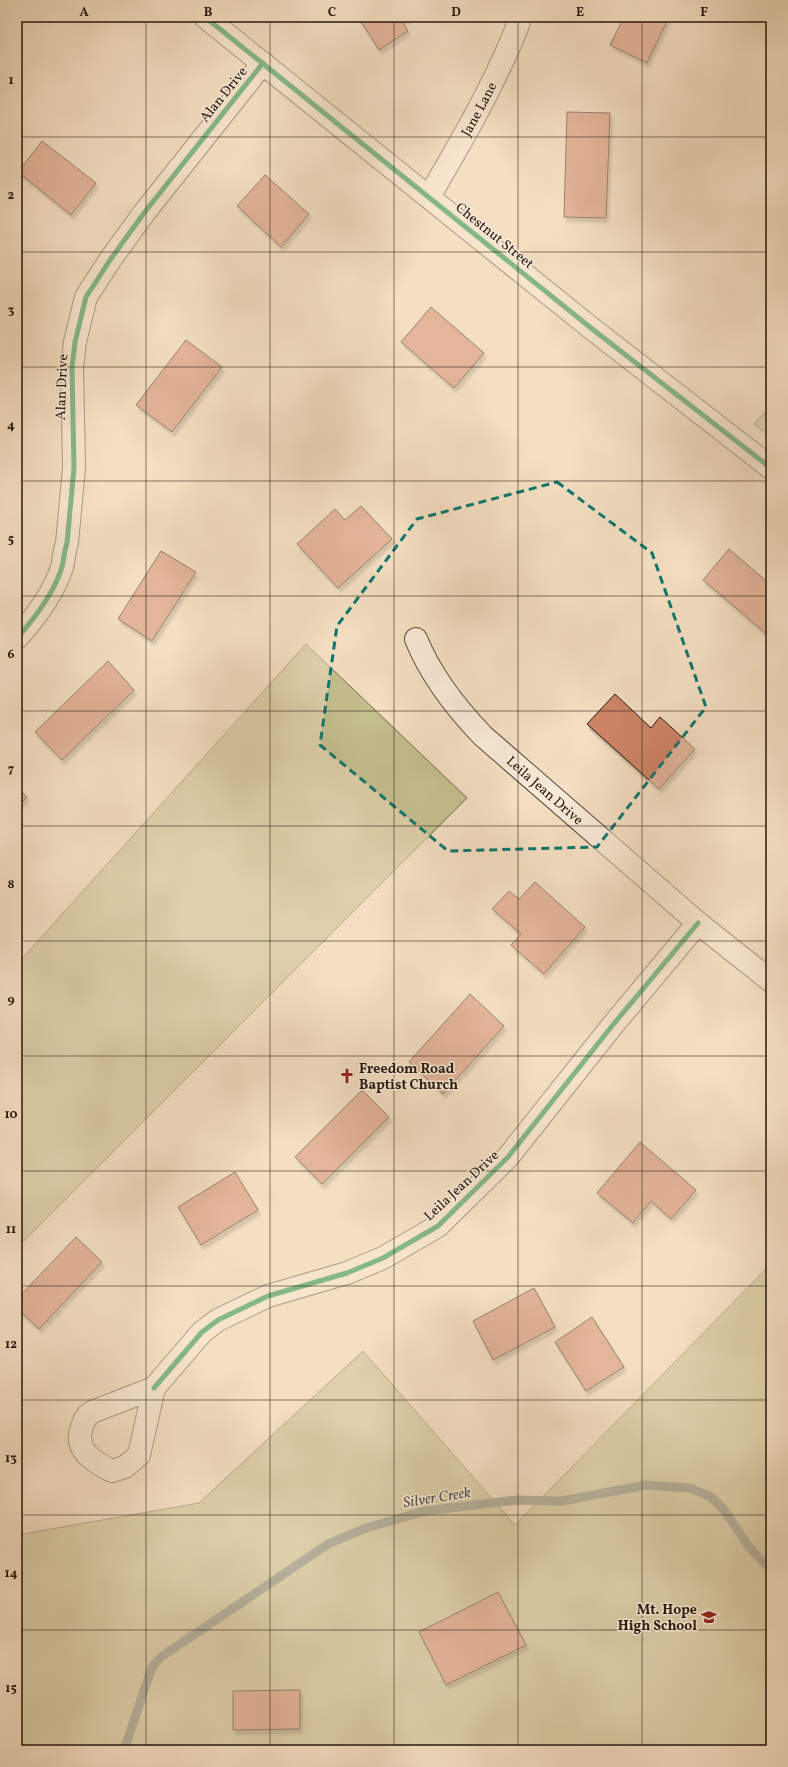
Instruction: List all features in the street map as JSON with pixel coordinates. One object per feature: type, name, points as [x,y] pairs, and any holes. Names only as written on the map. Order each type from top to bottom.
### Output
[{"type":"street","name":"Chestnut Street","points":[[205,17],[597,332],[771,468]]},
{"type":"street","name":"Jane Lane","points":[[429,197],[484,101],[507,52],[521,17]]},
{"type":"street","name":"Alan Drive","points":[[17,638],[33,620],[49,593],[62,566],[63,554],[67,543],[74,468],[72,367],[75,342],[86,297],[110,260],[144,213],[264,63]]},
{"type":"street","name":"Leila Jean Drive","points":[[416,639],[434,675],[462,714],[483,736],[698,923],[771,980]]},
{"type":"street","name":"Leila Jean Drive","points":[[154,1388],[202,1332],[218,1320],[268,1296],[347,1273],[383,1258],[438,1226],[508,1157],[612,1026],[698,923]]},
{"type":"highlighted area","points":[[557,482],[652,553],[706,707],[597,847],[448,851],[320,745],[337,626],[417,519]]},
{"type":"shaded area","points":[[771,406],[771,438],[754,424]]},
{"type":"shaded area","points":[[306,644],[467,798],[17,1248],[17,964]]},
{"type":"shaded area","points":[[771,1264],[771,1750],[17,1750],[17,1535],[199,1503],[363,1351],[515,1525]]},
{"type":"building","points":[[358,17],[410,17],[402,22],[408,31],[379,50]]},
{"type":"building","points":[[624,17],[663,17],[668,19],[647,63],[610,45]]},
{"type":"building","points":[[567,112],[610,113],[606,218],[564,217]]},
{"type":"building","points":[[42,141],[96,183],[71,215],[18,172]]},
{"type":"building","points":[[265,175],[309,214],[281,247],[237,206]]},
{"type":"building","points":[[431,307],[484,353],[454,388],[401,342]]},
{"type":"building","points":[[186,340],[222,367],[172,432],[136,405]]},
{"type":"building","points":[[361,506],[392,539],[338,588],[297,544],[335,509],[345,520]]},
{"type":"building","points":[[729,549],[771,585],[771,638],[703,580]]},
{"type":"building","points":[[161,551],[196,572],[152,641],[118,619]]},
{"type":"building","points":[[108,661],[134,690],[62,760],[35,732]]},
{"type":"building","points":[[615,694],[651,728],[660,717],[695,749],[659,789],[587,724]]},
{"type":"building","points":[[17,787],[27,797],[17,807]]},
{"type":"building","points":[[535,882],[585,927],[544,974],[511,945],[521,934],[492,909],[509,891],[519,899]]},
{"type":"building","points":[[470,994],[504,1026],[443,1094],[409,1062]]},
{"type":"building","points":[[362,1090],[389,1117],[322,1184],[295,1157]]},
{"type":"building","points":[[640,1142],[696,1190],[671,1219],[651,1201],[633,1223],[597,1193]]},
{"type":"building","points":[[235,1172],[258,1210],[201,1245],[178,1207]]},
{"type":"building","points":[[76,1237],[102,1262],[39,1329],[17,1308],[17,1299]]},
{"type":"building","points":[[534,1288],[555,1327],[493,1360],[473,1321]]},
{"type":"building","points":[[592,1317],[624,1367],[586,1391],[555,1342]]},
{"type":"building","points":[[498,1592],[526,1645],[446,1685],[419,1632]]},
{"type":"building","points":[[300,1690],[300,1729],[233,1730],[233,1691]]},
{"type":"waterway","name":"Silver Creek","points":[[124,1750],[152,1667],[161,1657],[328,1544],[366,1528],[425,1511],[517,1500],[562,1501],[646,1485],[690,1488],[711,1497],[724,1510],[749,1547],[771,1570]]},
{"type":"cycle path","points":[[205,17],[591,328],[771,468]]},
{"type":"cycle path","points":[[17,638],[37,614],[49,596],[59,577],[67,543],[74,468],[72,367],[75,342],[86,297],[110,260],[144,213],[263,63]]},
{"type":"cycle path","points":[[154,1388],[202,1332],[218,1320],[268,1296],[347,1273],[383,1258],[438,1226],[508,1157],[612,1026],[698,923]]},
{"type":"place","name":"Freedom Road Baptist Church","points":[[347,1076]]},
{"type":"place","name":"Mt. Hope High School","points":[[709,1617]]}]
